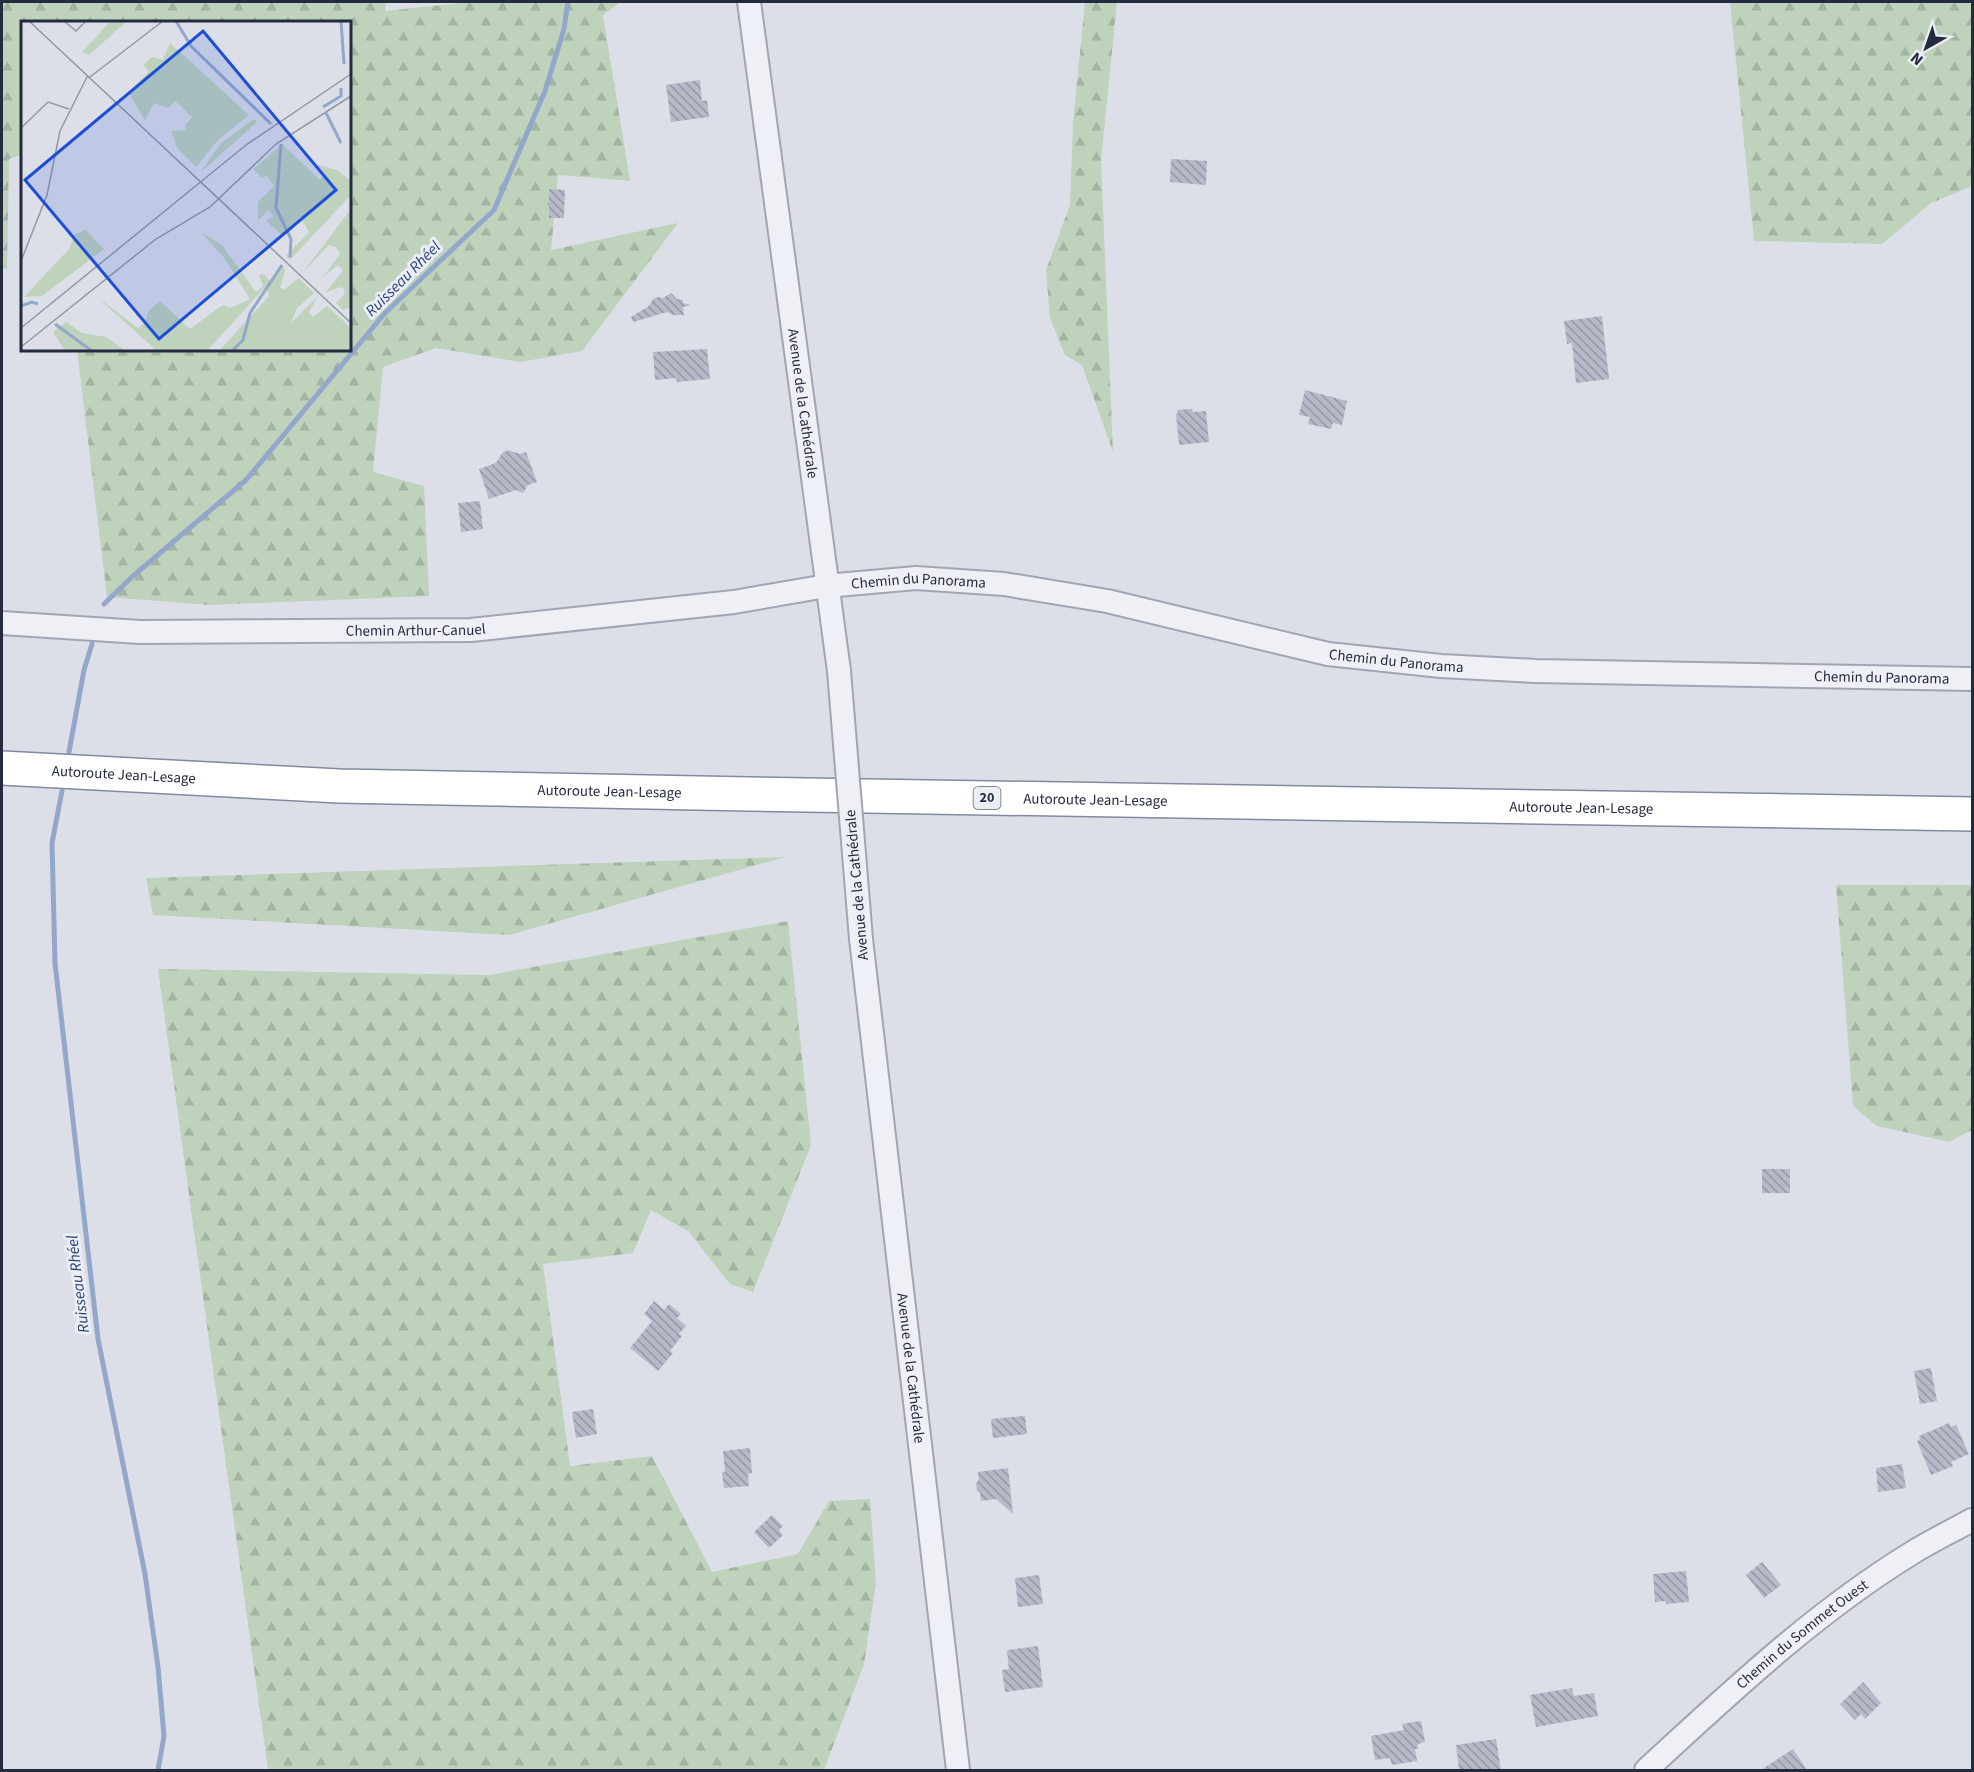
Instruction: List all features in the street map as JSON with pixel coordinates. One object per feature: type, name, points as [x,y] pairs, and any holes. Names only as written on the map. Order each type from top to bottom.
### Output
[{"type":"highway","name":"Autoroute Jean-Lesage","points":[[2,768],[363,786],[1972,814]]},
{"type":"street","name":"Avenue de la Cathédrale","points":[[748,2],[839,671],[861,939],[958,1770]]},
{"type":"street","name":"Chemin du Panorama","points":[[826,586],[916,578],[1004,584],[1107,602],[1329,654],[1441,666],[1547,671],[1972,679]]},
{"type":"street","name":"Chemin Arthur-Canuel","points":[[2,623],[140,632],[471,630],[734,602],[826,586]]},
{"type":"street","name":"Chemin du Sommet Ouest","points":[[1646,1770],[1751,1673],[1828,1611],[1912,1552],[1972,1520]]},
{"type":"green space","points":[[2,2],[386,2],[385,11],[471,2],[621,2],[603,15],[630,181],[558,175],[551,250],[678,223],[582,351],[520,362],[436,348],[383,367],[373,472],[424,486],[429,596],[210,605],[107,597],[77,351],[351,351],[351,21],[21,21],[21,154],[9,159],[7,269],[2,268]]},
{"type":"green space","points":[[1085,2],[1117,2],[1101,160],[1113,452],[1082,365],[1065,355],[1050,318],[1046,270],[1070,205],[1073,123]]},
{"type":"green space","points":[[1730,2],[1972,2],[1972,186],[1931,203],[1882,244],[1754,241]]},
{"type":"green space","points":[[785,857],[509,935],[153,915],[146,878]]},
{"type":"green space","points":[[1836,885],[1972,885],[1972,1130],[1949,1142],[1877,1126],[1853,1106]]},
{"type":"green space","points":[[788,921],[811,1145],[753,1292],[730,1284],[688,1231],[651,1210],[633,1253],[543,1264],[570,1466],[652,1456],[712,1572],[798,1554],[829,1501],[870,1499],[876,1583],[864,1664],[824,1770],[268,1770],[158,969],[489,975]]},
{"type":"building","points":[[700,80],[702,101],[707,100],[709,117],[671,122],[666,85]]},
{"type":"building","points":[[1171,159],[1207,161],[1206,185],[1170,182]]},
{"type":"building","points":[[549,189],[565,190],[564,218],[549,218]]},
{"type":"building","points":[[671,293],[677,299],[683,300],[683,303],[691,305],[683,307],[684,315],[673,315],[667,312],[633,322],[631,317],[649,306],[653,299],[663,298]]},
{"type":"building","points":[[1602,316],[1609,379],[1576,383],[1572,343],[1567,344],[1564,321]]},
{"type":"building","points":[[707,349],[710,379],[677,382],[676,378],[655,380],[653,352]]},
{"type":"building","points":[[1305,390],[1347,401],[1342,425],[1333,423],[1331,429],[1308,424],[1310,417],[1299,415]]},
{"type":"building","points":[[1192,409],[1193,412],[1206,411],[1209,442],[1179,445],[1177,410]]},
{"type":"building","points":[[508,450],[520,454],[526,452],[537,482],[528,485],[523,493],[516,490],[489,499],[479,469],[496,463],[502,453]]},
{"type":"building","points":[[480,501],[483,529],[461,532],[458,503]]},
{"type":"building","points":[[1762,1169],[1790,1169],[1790,1193],[1762,1193]]},
{"type":"building","points":[[654,1301],[664,1310],[669,1304],[681,1314],[677,1318],[686,1326],[679,1334],[682,1336],[670,1351],[673,1353],[658,1371],[630,1348],[652,1321],[644,1314]]},
{"type":"building","points":[[1931,1368],[1937,1401],[1920,1404],[1914,1371]]},
{"type":"building","points":[[593,1409],[597,1434],[576,1438],[572,1412]]},
{"type":"building","points":[[1025,1416],[1027,1434],[993,1438],[991,1419]]},
{"type":"building","points":[[1949,1423],[1951,1427],[1956,1425],[1969,1454],[1951,1462],[1953,1466],[1931,1475],[1917,1441],[1920,1440],[1919,1436]]},
{"type":"building","points":[[750,1448],[752,1473],[748,1474],[749,1486],[724,1488],[723,1451]]},
{"type":"building","points":[[1902,1464],[1906,1488],[1878,1492],[1876,1468]]},
{"type":"building","points":[[1008,1468],[1013,1514],[996,1499],[981,1501],[976,1484],[979,1479],[978,1472]]},
{"type":"building","points":[[772,1515],[783,1526],[779,1530],[783,1535],[769,1548],[754,1532]]},
{"type":"building","points":[[1762,1562],[1781,1585],[1764,1598],[1746,1575]]},
{"type":"building","points":[[1686,1571],[1689,1602],[1666,1604],[1666,1601],[1655,1602],[1653,1574]]},
{"type":"building","points":[[1039,1575],[1043,1604],[1018,1607],[1015,1578]]},
{"type":"building","points":[[1038,1646],[1043,1687],[1005,1692],[1002,1670],[1009,1669],[1007,1650]]},
{"type":"building","points":[[1863,1682],[1881,1703],[1865,1719],[1861,1714],[1855,1720],[1840,1704]]},
{"type":"building","points":[[1572,1688],[1574,1696],[1594,1693],[1598,1716],[1536,1727],[1530,1695]]},
{"type":"building","points":[[1421,1721],[1425,1742],[1418,1744],[1418,1749],[1415,1749],[1417,1761],[1392,1765],[1390,1758],[1375,1760],[1371,1736],[1404,1730],[1402,1724]]},
{"type":"building","points":[[1496,1739],[1501,1770],[1459,1770],[1456,1745]]},
{"type":"building","points":[[1793,1749],[1807,1770],[1761,1770]]},
{"type":"waterway","name":"Ruisseau Rhéel","points":[[104,604],[133,576],[246,480],[385,313],[494,210],[545,91],[564,29],[568,2]]},
{"type":"waterway","name":"Ruisseau Rhéel","points":[[69,752],[84,670],[92,644]]},
{"type":"waterway","name":"Ruisseau Rhéel","points":[[62,791],[52,843],[55,963],[98,1339],[145,1574],[158,1667],[164,1736],[158,1770]]}]
